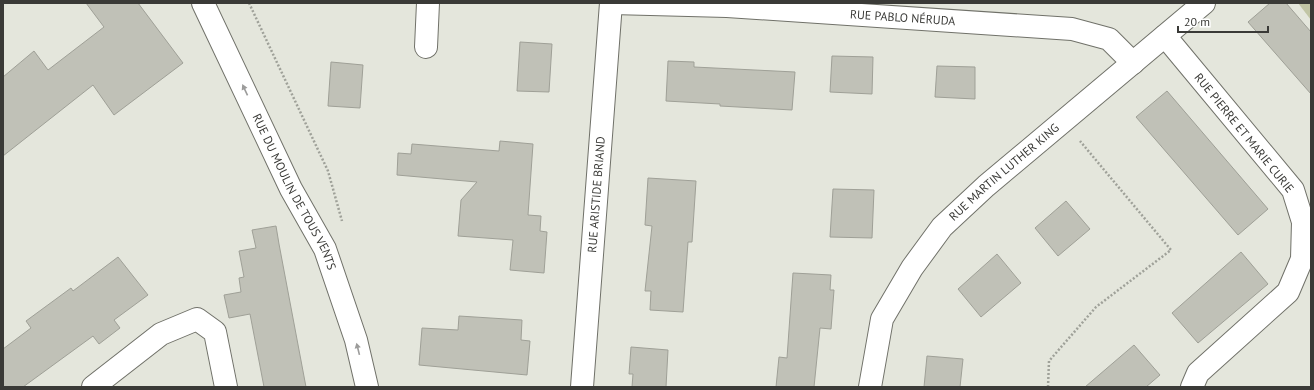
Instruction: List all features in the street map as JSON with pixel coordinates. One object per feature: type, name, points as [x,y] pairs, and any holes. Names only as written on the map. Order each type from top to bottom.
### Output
[{"type":"street","name":"RUE DU MOULIN DE TOUS VENTS","points":[[203,3],[291,189],[325,249],[356,340],[367,387]]},
{"type":"street","points":[[426,47],[428,3]]},
{"type":"street","name":"RUE PABLO NÉRUDA","points":[[612,3],[727,6],[1072,29],[1109,39],[1133,62]]},
{"type":"street","name":"RUE ARISTIDE BRIAND","points":[[582,387],[612,3]]},
{"type":"street","name":"RUE MARTIN LUTHER KING","points":[[870,387],[882,319],[912,268],[942,226],[986,186],[1204,3]]},
{"type":"street","name":"RUE PIERRE ET MARIE CURIE","points":[[1165,36],[1293,190],[1302,222],[1302,258],[1288,292],[1198,374],[1192,387]]},
{"type":"street","points":[[93,387],[161,334],[197,319],[215,332],[226,387]]},
{"type":"path","points":[[249,3],[328,171],[343,224]]},
{"type":"path","points":[[1048,387],[1049,362],[1096,307],[1171,250],[1063,121]]},
{"type":"green space","points":[[1298,3],[1311,3],[1311,20]]},
{"type":"building","points":[[86,3],[138,3],[183,63],[114,115],[93,85],[3,156],[3,77],[34,51],[48,70],[104,27]]},
{"type":"building","points":[[1270,3],[1286,3],[1311,32],[1311,94],[1248,22]]},
{"type":"building","points":[[520,42],[552,44],[549,92],[517,91]]},
{"type":"building","points":[[832,56],[873,57],[872,94],[830,92]]},
{"type":"building","points":[[668,61],[694,62],[694,67],[795,72],[792,110],[666,101]]},
{"type":"building","points":[[331,62],[363,65],[360,108],[328,106]]},
{"type":"building","points":[[937,66],[975,67],[975,99],[935,97]]},
{"type":"building","points":[[1167,91],[1268,209],[1238,235],[1136,117]]},
{"type":"building","points":[[500,141],[533,144],[528,215],[541,216],[540,231],[547,232],[544,273],[510,270],[513,240],[458,236],[461,200],[477,182],[397,175],[398,153],[411,154],[412,144],[499,151]]},
{"type":"building","points":[[648,178],[696,181],[692,242],[688,242],[683,312],[650,310],[651,291],[645,291],[652,226],[645,225]]},
{"type":"building","points":[[833,189],[874,190],[872,238],[830,237]]},
{"type":"building","points":[[1066,201],[1090,229],[1058,256],[1035,228]]},
{"type":"building","points":[[276,226],[306,387],[264,387],[250,314],[229,318],[224,295],[241,292],[239,278],[244,277],[239,251],[256,248],[252,230]]},
{"type":"building","points":[[1241,252],[1268,284],[1198,343],[1172,313]]},
{"type":"building","points":[[997,254],[1021,283],[981,317],[958,289]]},
{"type":"building","points":[[118,257],[148,295],[114,320],[120,328],[99,344],[93,336],[23,387],[3,387],[3,349],[31,328],[26,321],[71,288],[73,291]]},
{"type":"building","points":[[793,273],[831,275],[830,290],[834,290],[831,329],[820,328],[814,387],[776,387],[779,357],[787,358]]},
{"type":"building","points":[[459,316],[522,320],[521,340],[530,341],[527,375],[419,365],[422,328],[458,330]]},
{"type":"building","points":[[1134,345],[1160,375],[1146,387],[1085,387]]},
{"type":"building","points":[[631,347],[668,350],[666,387],[632,387],[633,374],[629,374]]},
{"type":"building","points":[[927,356],[963,359],[960,387],[924,387]]}]
